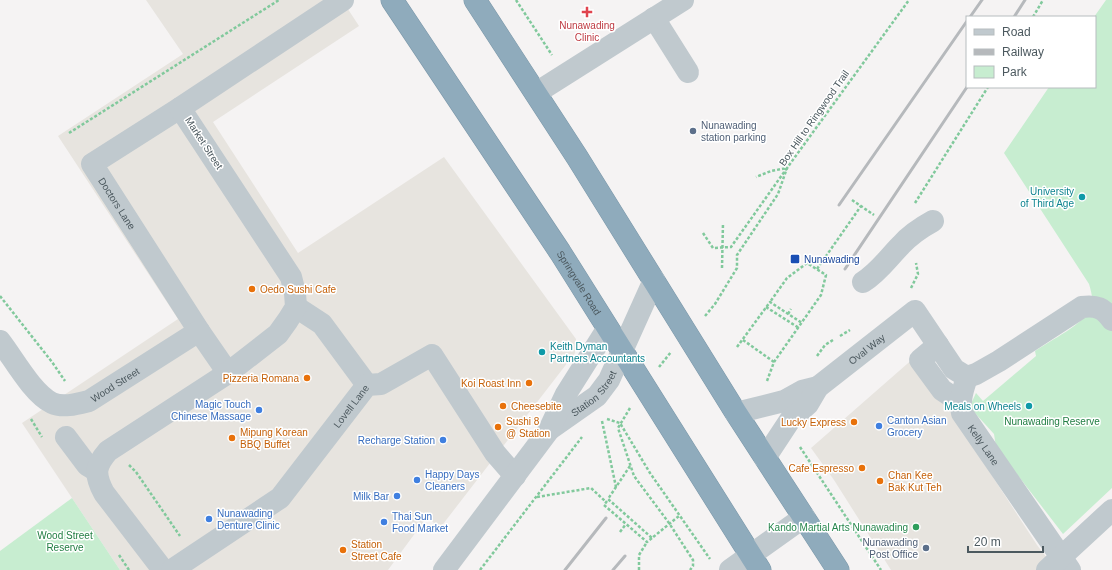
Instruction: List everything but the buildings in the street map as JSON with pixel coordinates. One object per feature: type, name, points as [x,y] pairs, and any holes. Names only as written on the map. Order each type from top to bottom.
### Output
[{"type":"highway","name":"Springvale Road","points":[[392,0],[493,150],[755,563]]},
{"type":"highway","points":[[475,0],[536,93],[736,413],[838,570]]},
{"type":"street","name":"Market Street","points":[[296,307],[295,293],[291,276],[180,108],[343,0]]},
{"type":"street","points":[[536,93],[683,0]]},
{"type":"street","points":[[654,18],[688,72]]},
{"type":"street","name":"Doctors Lane","points":[[180,108],[92,164],[199,331]]},
{"type":"street","points":[[863,282],[882,267],[901,244],[933,220]]},
{"type":"street","name":"Station Street","points":[[549,430],[597,396],[609,380],[654,280]]},
{"type":"street","points":[[163,570],[104,493],[98,482],[97,471],[99,462],[108,451],[228,373],[278,334],[296,307],[322,324],[367,385]]},
{"type":"street","points":[[967,377],[976,374],[999,361],[1082,307],[1098,307],[1107,313],[1112,320]]},
{"type":"street","name":"Oval Way","points":[[765,458],[790,420],[808,404],[818,387],[915,311],[938,345]]},
{"type":"street","name":"Station Street","points":[[444,570],[549,430],[566,394],[607,329]]},
{"type":"street","points":[[199,331],[228,373]]},
{"type":"street","name":"Wood Street","points":[[0,341],[40,394],[53,403],[73,405],[88,401],[199,331]]},
{"type":"street","points":[[938,345],[954,369],[967,377],[960,402],[942,390],[920,360],[938,345]]},
{"type":"street","name":"Lovell Lane","points":[[172,570],[280,498],[367,385],[381,384],[432,355],[495,453],[515,476]]},
{"type":"street","name":"Oval Way","points":[[736,413],[784,401],[802,391],[818,387]]},
{"type":"street","name":"Kelly Lane","points":[[960,402],[962,413],[1059,566]]},
{"type":"street","points":[[66,437],[87,465],[97,471]]},
{"type":"street","points":[[1059,566],[1112,510]]},
{"type":"street","points":[[722,567],[755,563],[804,517]]},
{"type":"path","points":[[69,133],[279,0]]},
{"type":"path","points":[[516,0],[551,53],[564,76]]},
{"type":"path","name":"Box Hill to Ringwood Trail","points":[[620,423],[665,359],[715,304],[737,268],[737,255],[778,194],[787,168],[909,0]]},
{"type":"path","points":[[1033,16],[1043,0]]},
{"type":"path","points":[[756,176],[771,170],[787,168]]},
{"type":"path","points":[[703,233],[713,248],[731,247],[787,168]]},
{"type":"path","points":[[852,200],[874,215]]},
{"type":"path","points":[[817,269],[860,206]]},
{"type":"path","points":[[722,223],[722,268]]},
{"type":"path","points":[[737,347],[787,278],[807,263],[817,269],[826,275],[820,295],[799,328],[774,362],[772,369]]},
{"type":"path","points":[[770,302],[802,323]]},
{"type":"path","points":[[766,307],[799,328]]},
{"type":"path","points":[[788,314],[791,309]]},
{"type":"path","points":[[743,340],[774,362]]},
{"type":"path","points":[[601,419],[616,488]]},
{"type":"path","points":[[597,421],[601,419],[610,419],[620,423],[641,460],[678,516],[722,567]]},
{"type":"path","points":[[620,423],[618,428],[634,476],[669,523],[693,560],[693,566],[690,570]]},
{"type":"path","points":[[787,426],[881,570]]},
{"type":"path","points":[[480,570],[583,436]]},
{"type":"path","points":[[630,466],[604,505],[647,542]]},
{"type":"path","points":[[536,497],[591,488],[652,538]]},
{"type":"path","points":[[638,570],[639,555],[647,542],[678,516]]},
{"type":"path","points":[[620,532],[626,524]]},
{"type":"shaded area","points":[[146,0],[342,0],[359,26],[213,122],[298,253],[444,157],[576,339],[575,353],[440,528],[427,517],[388,570],[120,570],[22,423],[178,319],[58,136],[183,54]]},
{"type":"shaded area","points":[[915,357],[1037,545],[1056,570],[891,570],[834,480],[811,448]]},
{"type":"green space","name":"Nunawading Reserve","points":[[1106,0],[1112,0],[1112,488],[1063,534],[996,447],[994,434],[970,406],[976,393],[983,401],[1036,356],[1035,351],[1082,319],[1088,313],[1092,305],[1089,284],[1004,153],[1048,88],[1096,88],[1096,16],[1095,16]]},
{"type":"green space","name":"Wood Street Reserve","points":[[72,498],[120,570],[0,570],[0,551]]},
{"type":"railway","points":[[971,16],[982,0]]},
{"type":"railway","points":[[1015,16],[1025,0]]},
{"type":"railway","points":[[839,205],[966,22]]},
{"type":"railway","points":[[845,269],[966,88]]},
{"type":"railway","points":[[565,570],[606,518]]},
{"type":"railway","points":[[613,570],[625,556]]},
{"type":"place","name":"Nunawading Clinic","points":[[587,12]]},
{"type":"place","name":"Nunawading station parking","points":[[693,131]]},
{"type":"place","name":"University of Third Age","points":[[1082,197]]},
{"type":"place","name":"Nunawading","points":[[795,259]]},
{"type":"place","name":"Oedo Sushi Cafe","points":[[252,289]]},
{"type":"place","name":"Keith Dyman Partners Accountants","points":[[542,352]]},
{"type":"place","name":"Pizzeria Romana","points":[[307,378]]},
{"type":"place","name":"Koi Roast Inn","points":[[529,383]]},
{"type":"place","name":"Cheesebite","points":[[503,406]]},
{"type":"place","name":"Meals on Wheels","points":[[1029,406]]},
{"type":"place","name":"Magic Touch Chinese Massage","points":[[259,410]]},
{"type":"place","name":"Lucky Express","points":[[854,422]]},
{"type":"place","name":"Canton Asian Grocery","points":[[879,426]]},
{"type":"place","name":"Sushi 8 @ Station","points":[[498,427]]},
{"type":"place","name":"Mipung Korean BBQ Buffet","points":[[232,438]]},
{"type":"place","name":"Recharge Station","points":[[443,440]]},
{"type":"place","name":"Cafe Espresso","points":[[862,468]]},
{"type":"place","name":"Happy Days Cleaners","points":[[417,480]]},
{"type":"place","name":"Chan Kee Bak Kut Teh","points":[[880,481]]},
{"type":"place","name":"Milk Bar","points":[[397,496]]},
{"type":"place","name":"Nunawading Denture Clinic","points":[[209,519]]},
{"type":"place","name":"Thai Sun Food Market","points":[[384,522]]},
{"type":"place","name":"Kando Martial Arts Nunawading","points":[[916,527]]},
{"type":"place","name":"Nunawading Post Office","points":[[926,548]]},
{"type":"place","name":"Station Street Cafe","points":[[343,550]]}]
